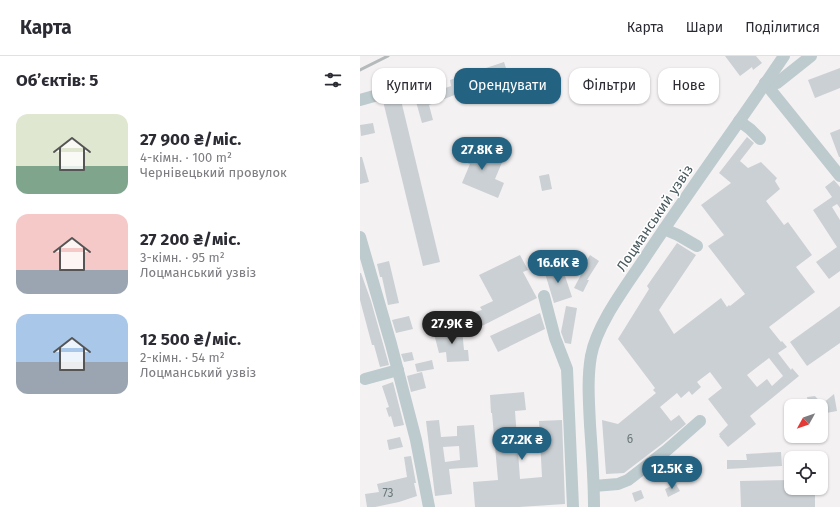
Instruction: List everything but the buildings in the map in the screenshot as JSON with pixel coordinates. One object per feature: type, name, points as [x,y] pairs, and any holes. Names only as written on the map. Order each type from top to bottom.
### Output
[{"type":"street","name":"Лоцманський узвіз","points":[[594,507],[588,390],[592,354],[603,323],[664,229],[784,56]]},
{"type":"street","points":[[766,83],[777,83],[811,56]]},
{"type":"street","points":[[766,83],[840,176]]},
{"type":"street","points":[[360,100],[372,97]]},
{"type":"street","points":[[739,121],[750,128],[760,139]]},
{"type":"street","points":[[664,229],[697,246]]},
{"type":"street","points":[[360,237],[398,370],[416,440],[429,507]]},
{"type":"street","points":[[544,296],[555,338],[567,369],[573,507]]},
{"type":"street","points":[[365,379],[398,370]]},
{"type":"street","points":[[594,486],[618,484],[628,480],[667,450],[700,421]]},
{"type":"railway","points":[[360,70],[388,56]]}]
